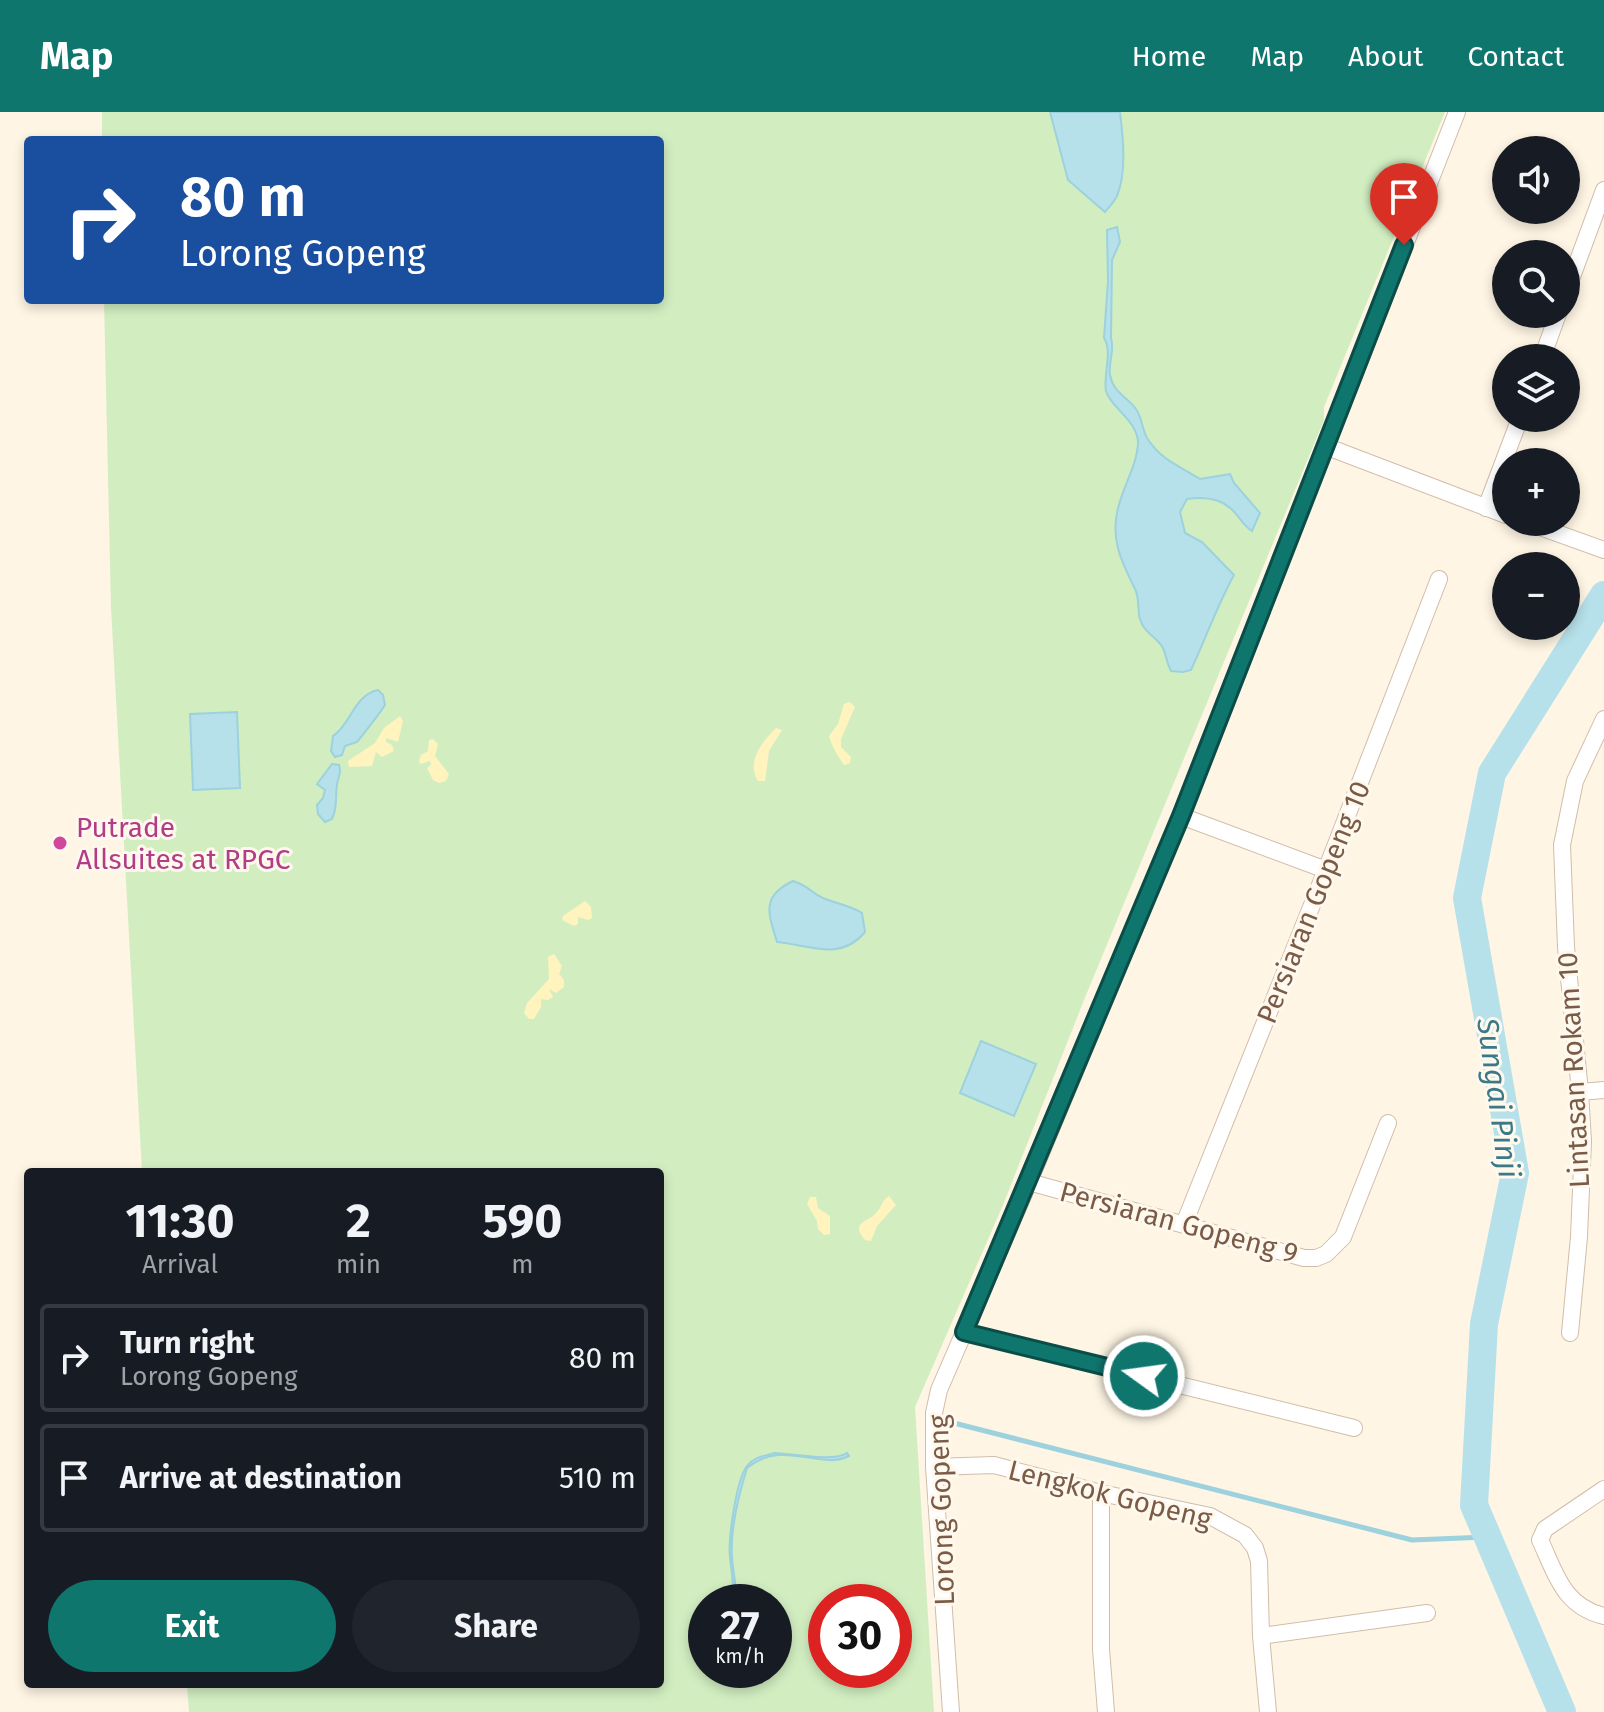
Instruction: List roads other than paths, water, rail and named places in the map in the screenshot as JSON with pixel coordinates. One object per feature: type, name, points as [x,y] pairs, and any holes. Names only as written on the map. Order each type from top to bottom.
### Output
[{"type":"street","name":"Lorong Gopeng","points":[[951,1712],[934,1467],[934,1413],[939,1390],[1181,816],[1457,112]]},
{"type":"street","points":[[1580,255],[1604,190]]},
{"type":"street","points":[[1486,508],[1515,432]]},
{"type":"street","points":[[1325,446],[1492,510]]},
{"type":"street","points":[[1565,536],[1604,550]]},
{"type":"street","name":"Persiaran Gopeng 10","points":[[1184,1224],[1439,579]]},
{"type":"street","name":"Lintasan Rokam 10","points":[[1570,1333],[1579,1237],[1583,1141],[1566,947],[1562,845],[1575,781],[1604,719]]},
{"type":"street","points":[[1181,816],[1326,870]]},
{"type":"street","points":[[1580,1092],[1604,1090]]},
{"type":"street","name":"Persiaran Gopeng 9","points":[[1029,1182],[1304,1258],[1316,1258],[1326,1254],[1343,1237],[1388,1123]]},
{"type":"street","points":[[964,1332],[1354,1428]]},
{"type":"street","name":"Lengkok Gopeng","points":[[934,1467],[994,1465],[1101,1493],[1210,1516],[1245,1535],[1255,1548],[1259,1561],[1261,1636],[1268,1712]]},
{"type":"street","points":[[1604,1489],[1545,1529],[1540,1540],[1566,1594],[1580,1606],[1604,1616]]},
{"type":"street","points":[[1101,1493],[1101,1649],[1106,1712]]},
{"type":"street","points":[[1261,1636],[1427,1613]]},
{"type":"water","points":[[1050,112],[1120,112],[1122,176],[1117,196],[1105,212],[1068,180]]},
{"type":"water","points":[[1117,227],[1120,242],[1112,260],[1110,370],[1114,386],[1136,409],[1147,438],[1159,452],[1200,479],[1230,474],[1260,513],[1252,531],[1230,508],[1215,500],[1187,499],[1180,512],[1185,533],[1202,542],[1234,575],[1191,670],[1183,672],[1171,671],[1163,648],[1142,624],[1137,593],[1117,544],[1117,513],[1138,443],[1134,428],[1106,391],[1107,230]]},
{"type":"water","points":[[378,690],[383,695],[385,705],[357,742],[345,746],[342,755],[335,757],[331,751],[333,736],[363,698]]},
{"type":"water","points":[[237,712],[240,788],[193,790],[190,714]]},
{"type":"water","points":[[332,764],[339,765],[340,773],[334,815],[325,822],[318,814],[317,805],[325,790],[317,784]]},
{"type":"water","points":[[793,881],[823,898],[862,913],[865,932],[845,947],[835,949],[777,942],[770,906],[776,893]]},
{"type":"water","points":[[981,1041],[1036,1064],[1014,1116],[960,1093]]},
{"type":"water","points":[[775,1453],[823,1457],[847,1453],[849,1456],[826,1460],[774,1456],[761,1459],[747,1468],[732,1535],[733,1584],[730,1538],[739,1484],[747,1466],[760,1457]]},
{"type":"waterway","name":"Sungai Pinji","points":[[1562,1712],[1474,1505],[1484,1324],[1515,1173],[1467,898],[1492,773],[1604,595]]},
{"type":"waterway","points":[[950,1422],[1412,1540],[1487,1537]]},
{"type":"place","name":"Putrade Allsuites at RPGC","points":[[60,843]]}]
